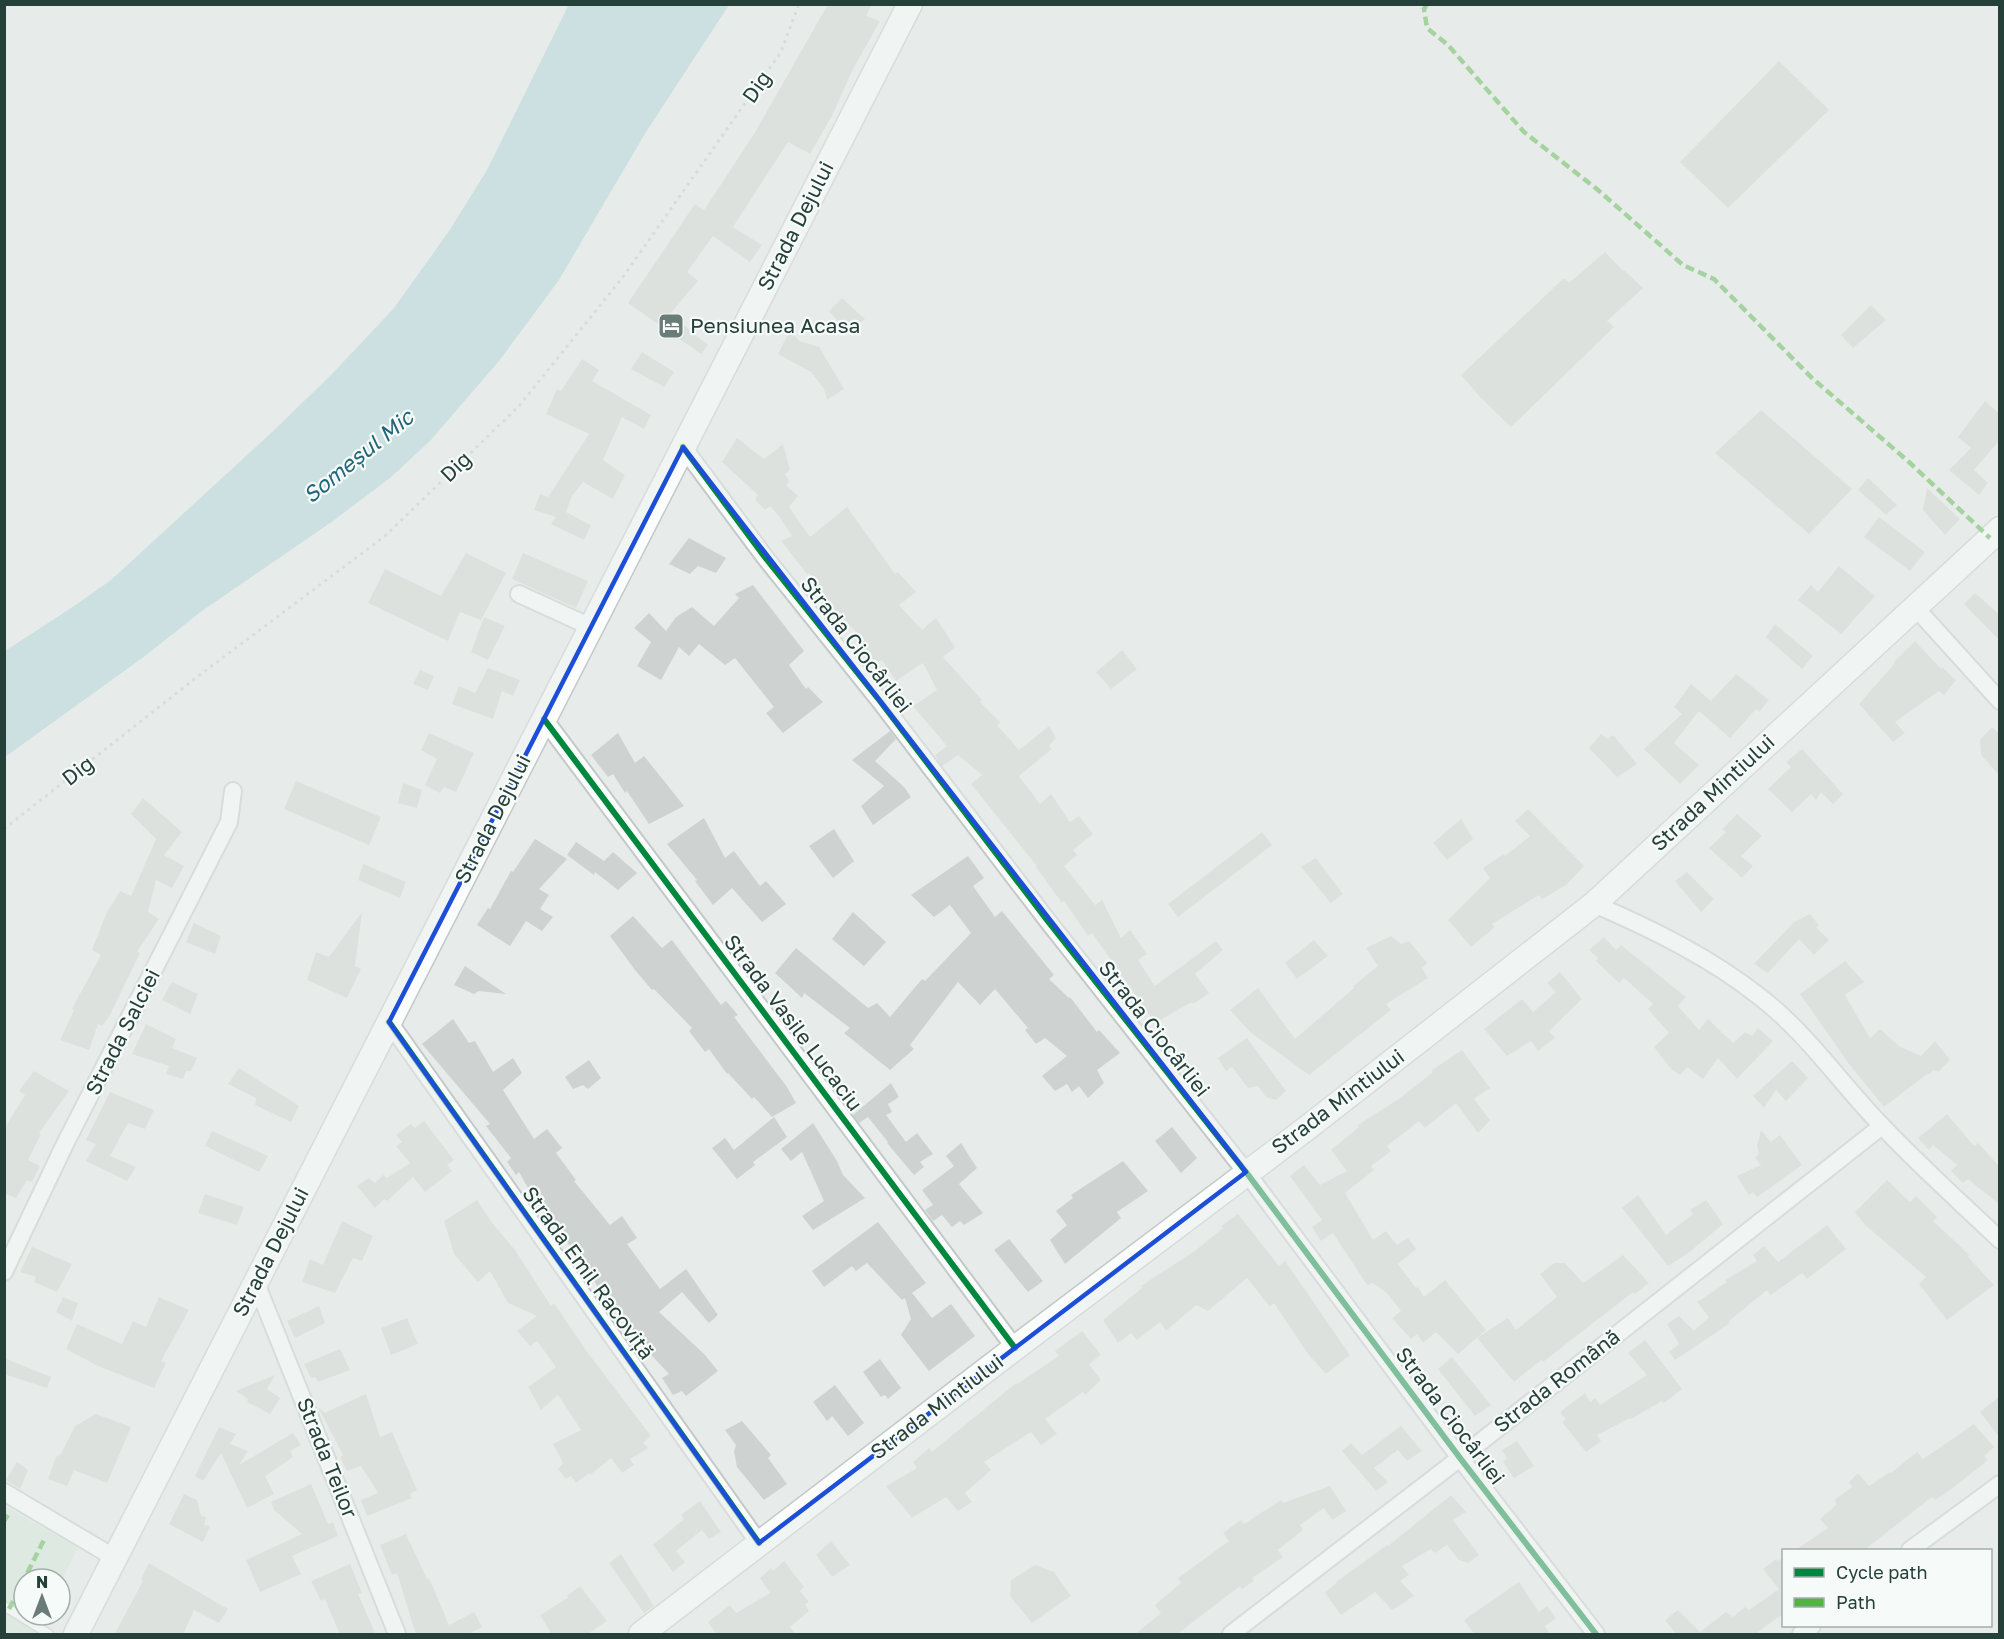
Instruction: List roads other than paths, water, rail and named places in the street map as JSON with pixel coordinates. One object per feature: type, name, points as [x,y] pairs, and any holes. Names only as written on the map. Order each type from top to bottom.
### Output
[{"type":"main road","name":"Strada Dejului","points":[[76,1635],[910,4]]},
{"type":"main road","name":"Strada Mintiului","points":[[642,1635],[759,1543],[1306,1128],[1594,904],[2000,528]]},
{"type":"street","name":"Strada Ciocârliei","points":[[683,447],[764,556],[887,710],[1047,920],[1246,1172],[1596,1635]]},
{"type":"street","points":[[519,594],[591,627]]},
{"type":"street","points":[[1914,606],[2000,701]]},
{"type":"street","name":"Strada Vasile Lucaciu","points":[[544,719],[1015,1348]]},
{"type":"street","name":"Strada Salciei","points":[[4,1272],[64,1146],[229,822],[233,791]]},
{"type":"street","points":[[1594,904],[1672,941],[1715,965],[1759,996],[1790,1024],[1881,1126],[2000,1239]]},
{"type":"street","name":"Strada Emil Racoviță","points":[[389,1022],[759,1543]]},
{"type":"street","name":"Strada Română","points":[[1231,1635],[1460,1458],[1881,1126]]},
{"type":"street","name":"Strada Teilor","points":[[256,1283],[397,1635]]},
{"type":"street","points":[[1913,1549],[2000,1484]]},
{"type":"street","points":[[4,1492],[115,1558]]},
{"type":"lane","points":[[4,1606],[49,1635]]},
{"type":"water","name":"Someșul Mic","points":[[569,4],[729,5],[646,132],[559,280],[499,361],[430,441],[390,478],[333,521],[202,611],[145,656],[5,757],[5,651],[111,580],[271,433],[332,374],[394,308],[449,231],[487,170]]},
{"type":"place","name":"Pensiunea Acasa","points":[[671,326]]}]
